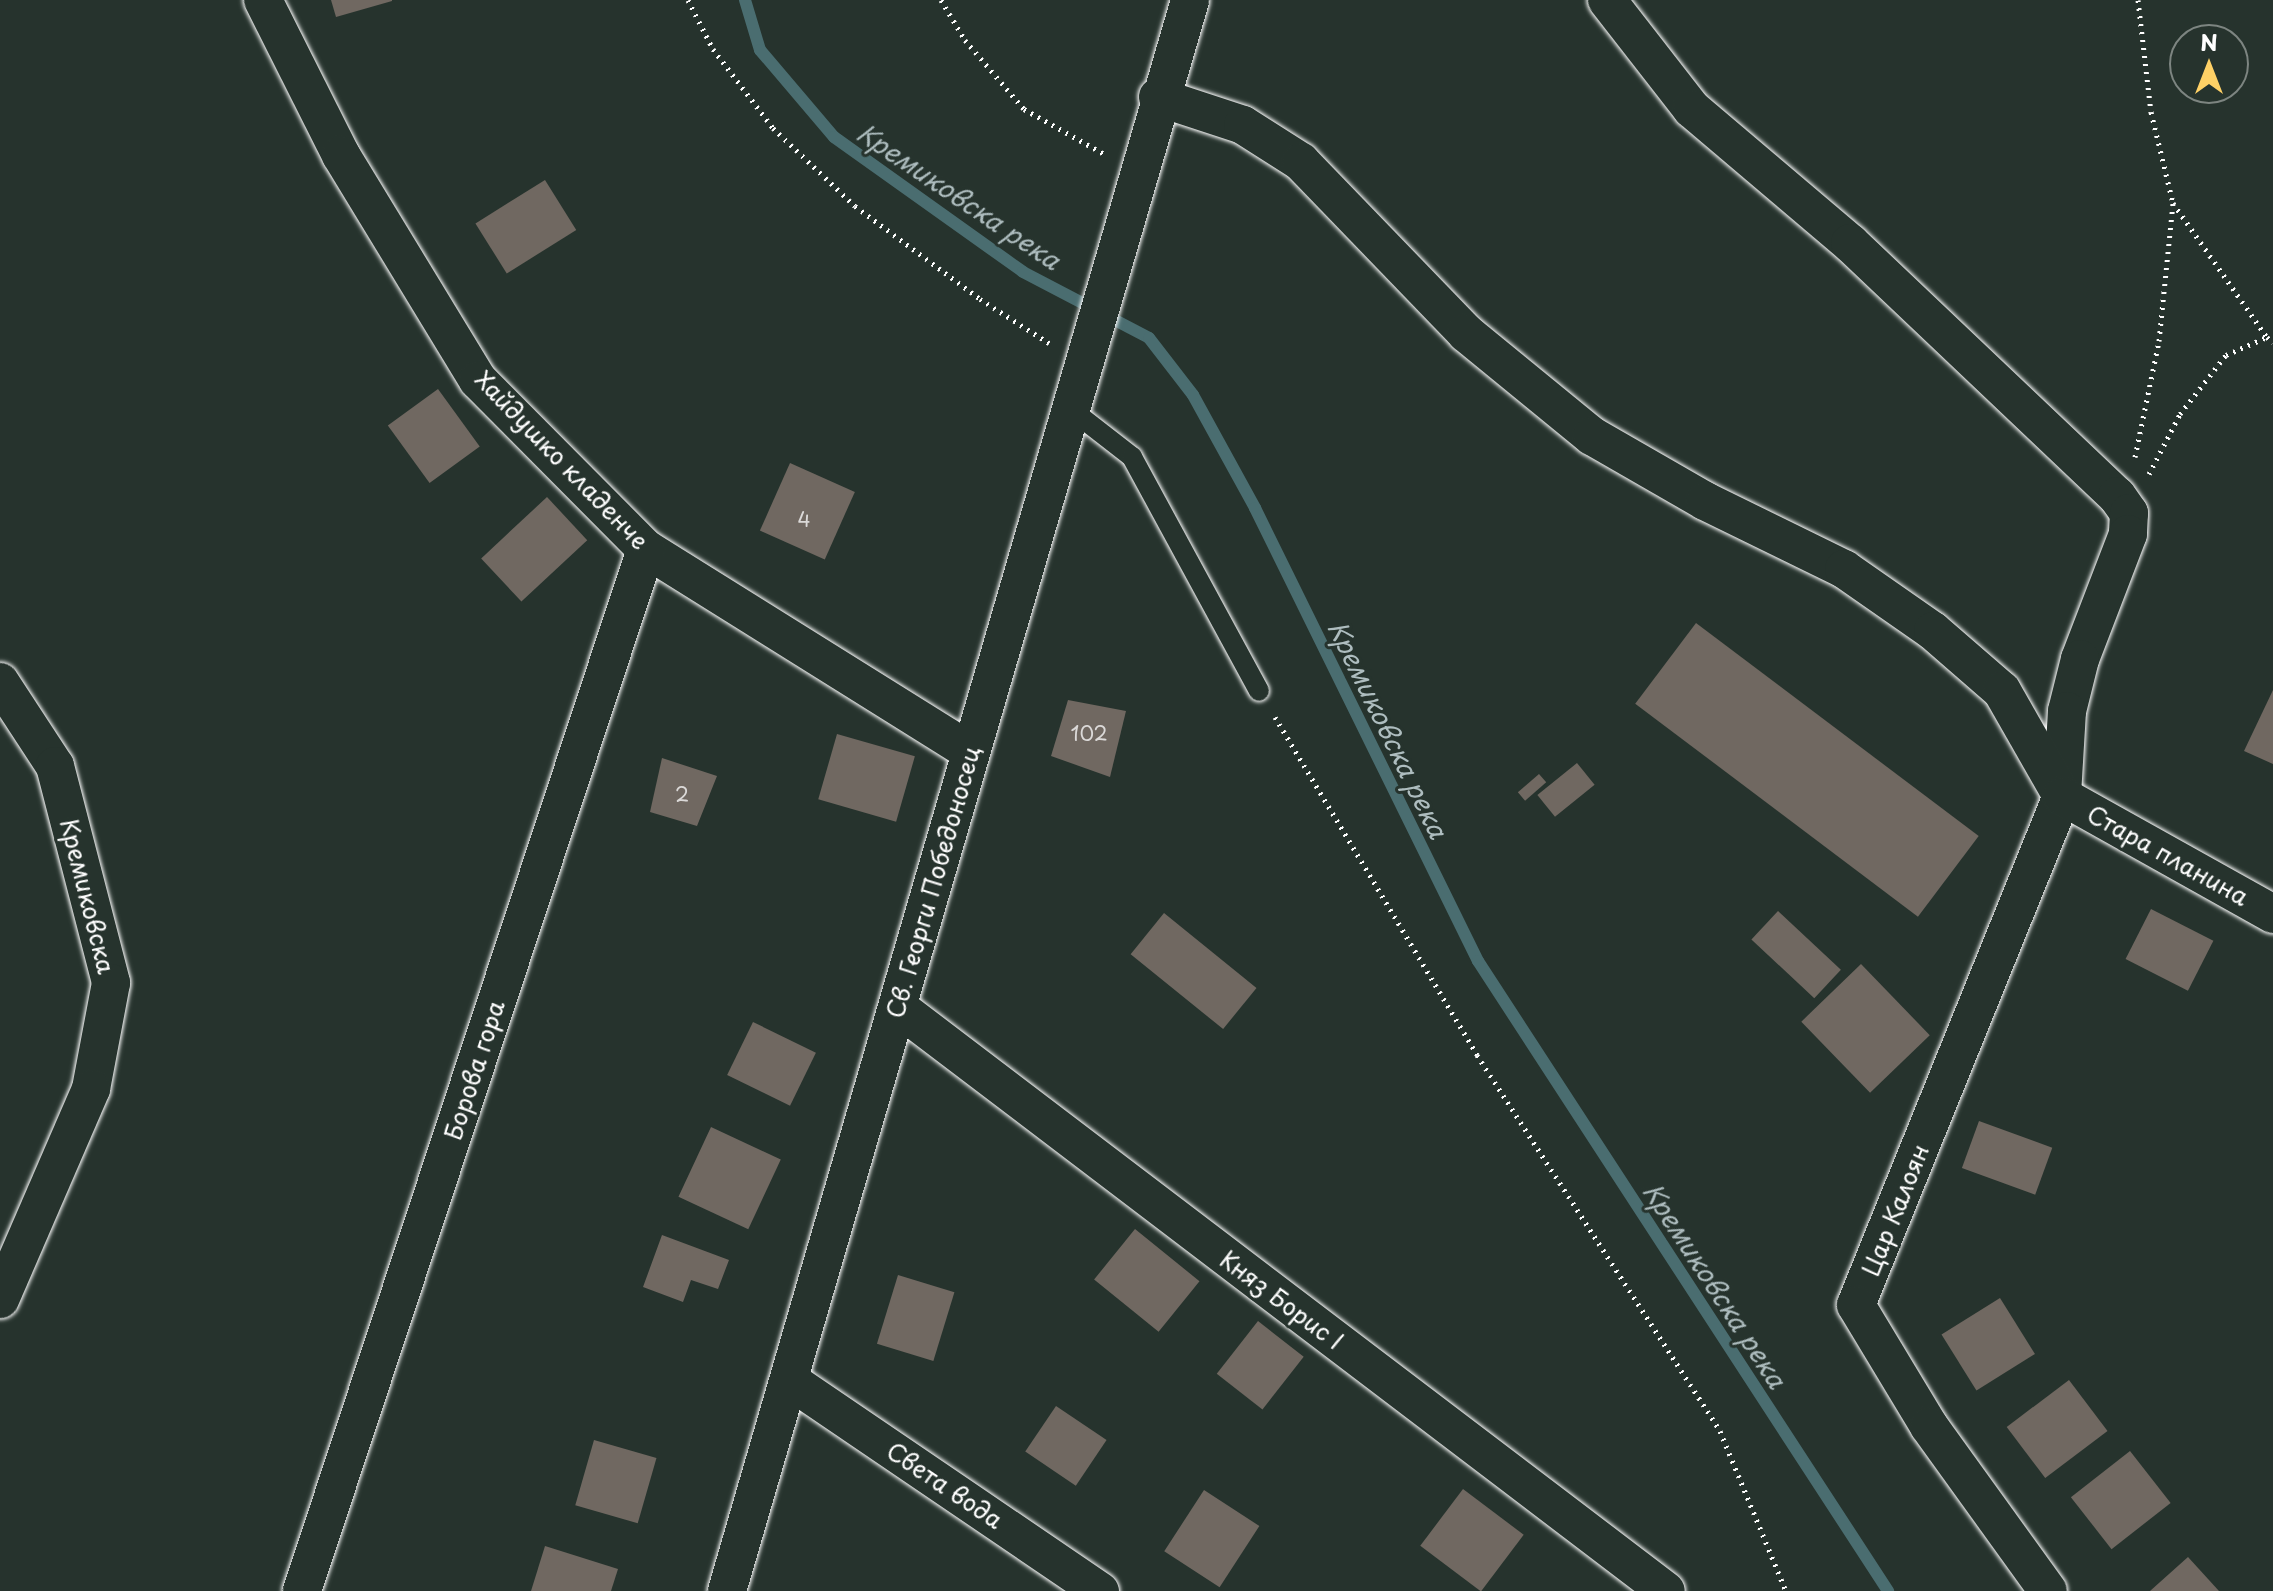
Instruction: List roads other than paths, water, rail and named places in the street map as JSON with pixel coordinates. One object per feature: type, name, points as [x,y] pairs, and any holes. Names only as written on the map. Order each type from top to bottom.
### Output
[{"type":"street","name":"Хайдушко кладенче","points":[[263,0],[341,155],[478,380],[646,549],[969,751]]},
{"type":"street","name":"Св. Георги Победоносец","points":[[727,1591],[899,1008],[969,751],[1087,366],[1158,97],[1190,0]]},
{"type":"street","points":[[1607,0],[1692,109],[1850,243],[2117,496],[2129,513],[2128,534],[2077,672],[2067,711],[2062,796]]},
{"type":"street","points":[[1158,97],[1243,125],[1301,162],[1435,303],[1592,436],[1705,501],[1844,569],[1933,631],[2002,691],[2062,796]]},
{"type":"street","name":"Борова гора","points":[[302,1591],[646,549]]},
{"type":"street","name":"Кремиковска","points":[[0,682],[55,766],[111,983],[91,1089],[0,1299]]},
{"type":"street","name":"Стара планина","points":[[2062,796],[2273,914]]},
{"type":"street","name":"Цар Калоян","points":[[2048,1591],[1929,1426],[1856,1305],[2062,796]]},
{"type":"street","name":"Княз Борис I","points":[[899,1008],[1666,1591]]},
{"type":"street","name":"Света вода","points":[[789,1380],[1100,1591]]},
{"type":"lane","points":[[1073,411],[1132,457],[1259,691]]},
{"type":"waterway","name":"Кремиковска река","points":[[745,0],[760,50],[834,137],[1023,272],[1149,338],[1193,395],[1255,508],[1478,961],[1888,1591]]}]
